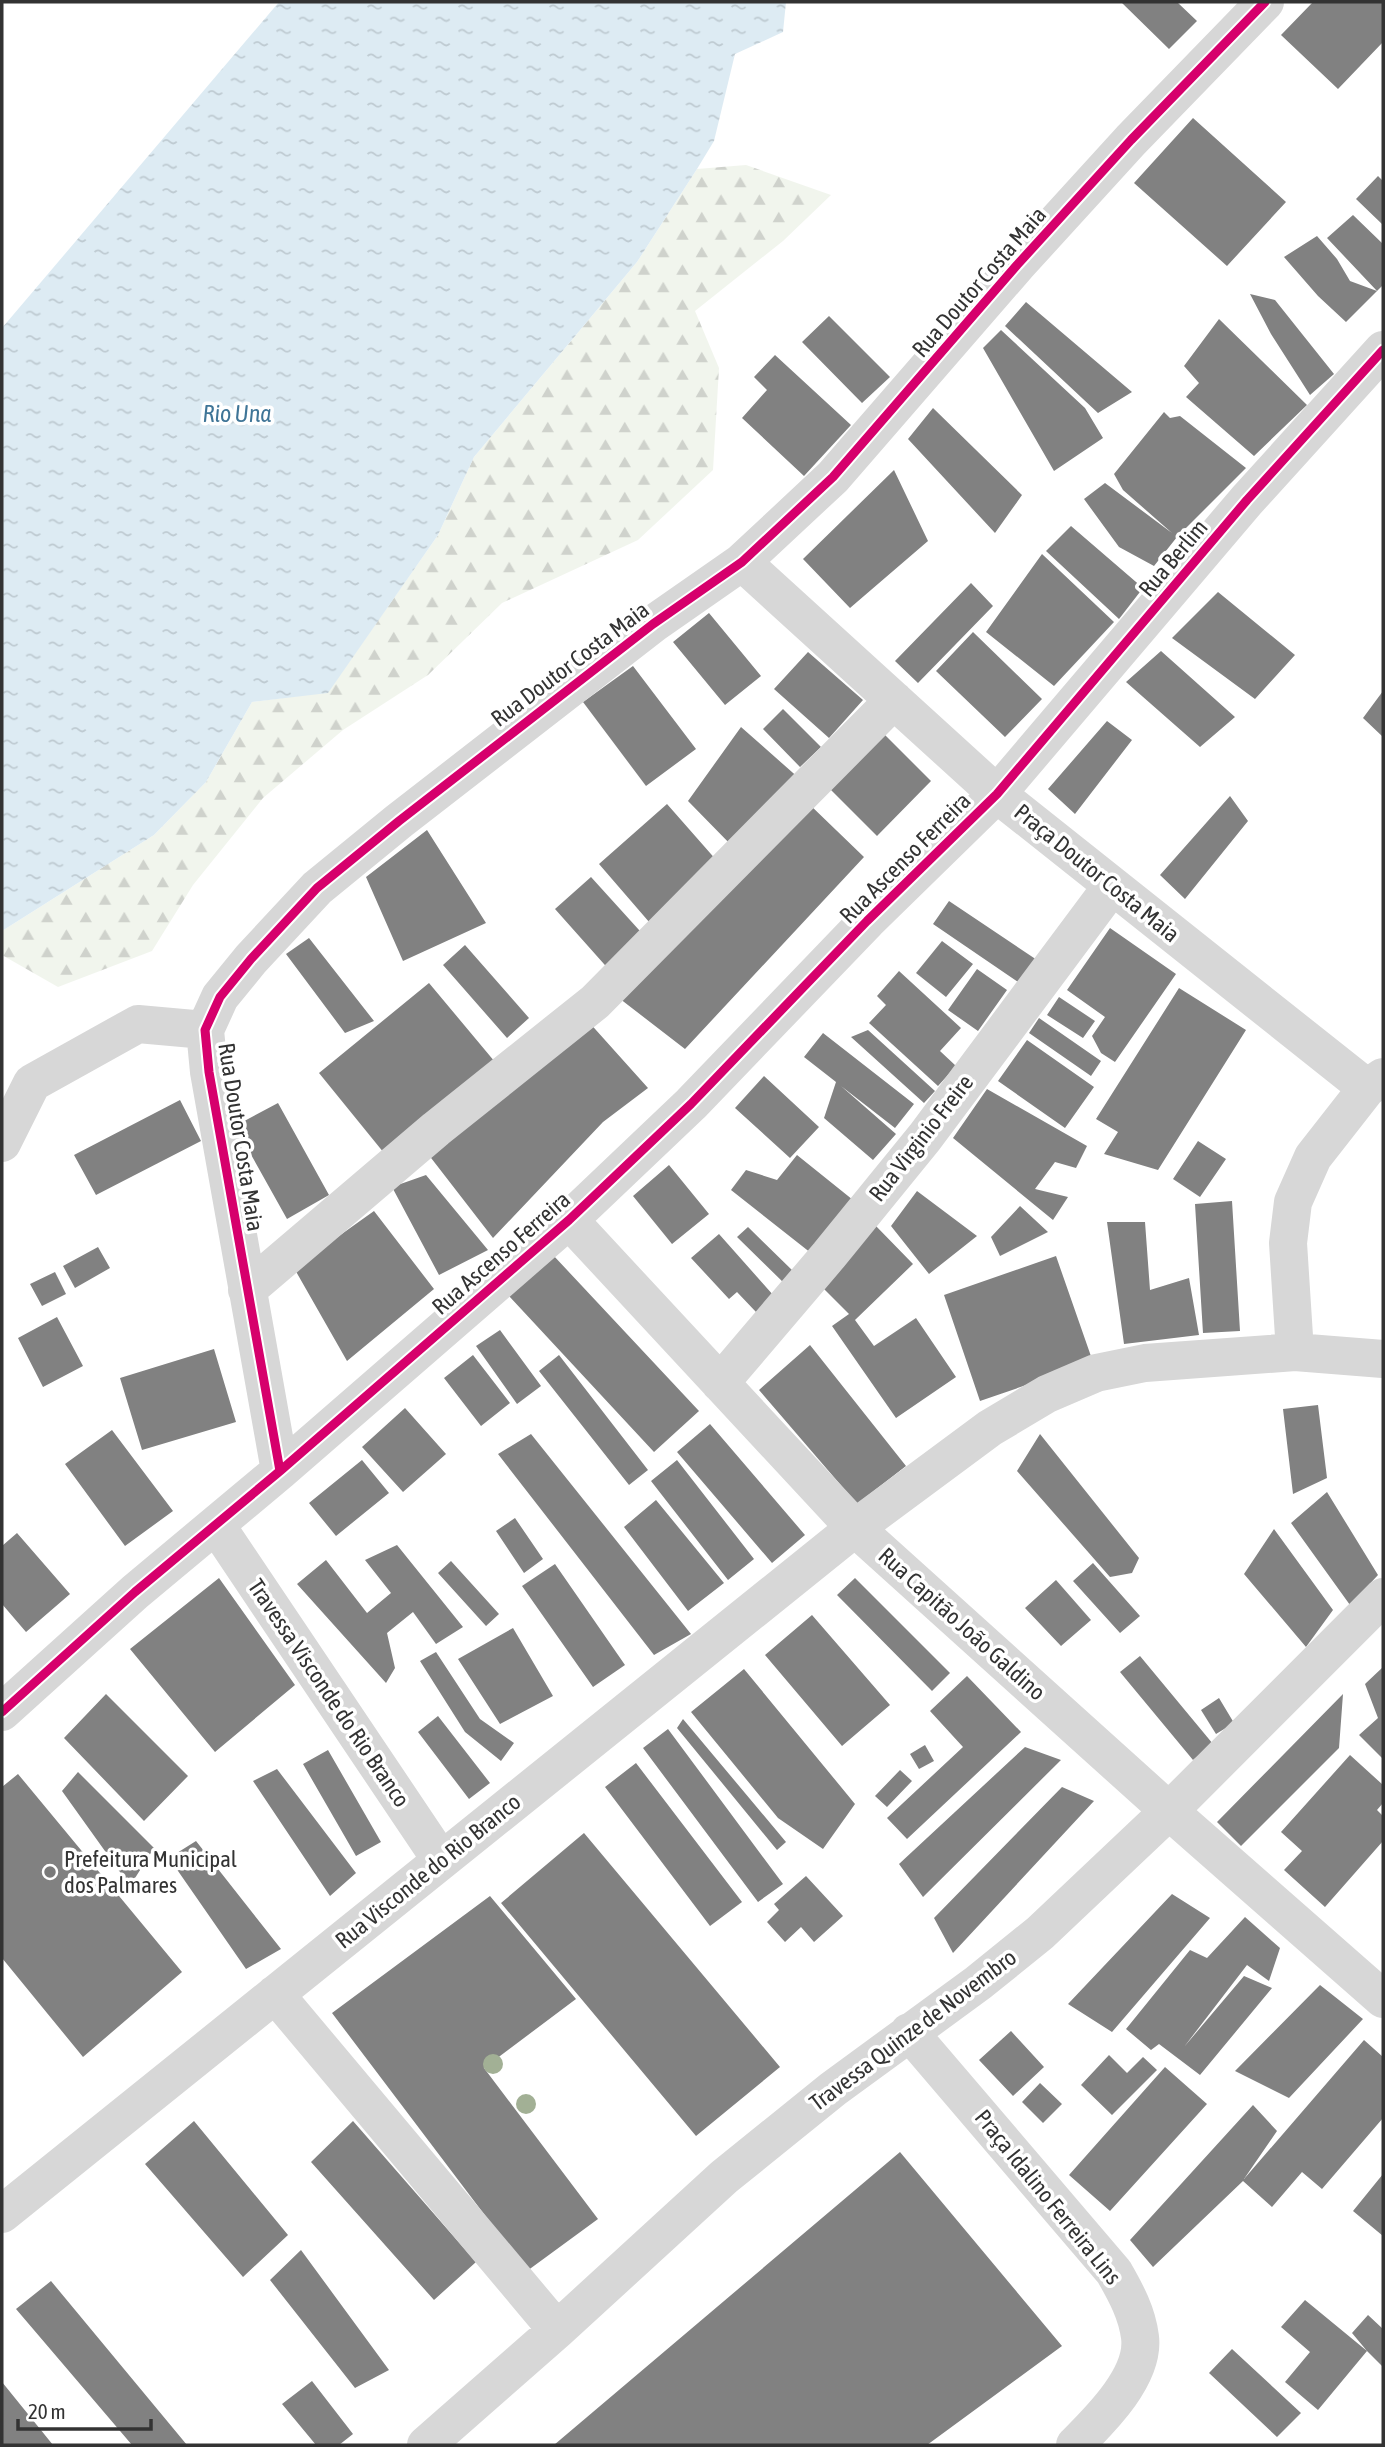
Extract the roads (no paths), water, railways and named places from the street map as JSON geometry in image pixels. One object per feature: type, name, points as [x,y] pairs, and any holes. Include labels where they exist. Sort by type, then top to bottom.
[{"type":"street","name":"Rua Doutor Costa Maia","points":[[280,1471],[217,1123],[205,1030],[220,997],[251,959],[317,888],[653,624],[742,562],[833,477],[1131,140],[1265,2]]},
{"type":"street","name":"Rua Berlim","points":[[997,794],[1247,500],[1383,350]]},
{"type":"street","name":"Praça Doutor Costa Maia","points":[[742,562],[997,794],[1112,886],[1375,1082]]},
{"type":"street","points":[[247,1290],[436,1129],[595,1002],[894,700]]},
{"type":"street","name":"Rua Ascenso Ferreira","points":[[2,1712],[135,1592],[280,1471],[569,1220],[691,1104],[867,920],[997,794]]},
{"type":"street","name":"Rua Virginio Freire","points":[[720,1383],[925,1137],[1112,886]]},
{"type":"street","points":[[2,1143],[32,1083],[138,1024],[205,1030]]},
{"type":"street","points":[[1295,1352],[1288,1243],[1293,1202],[1313,1157],[1375,1082]]},
{"type":"street","name":"Rua Capitão João Galdino","points":[[569,1220],[855,1528],[1169,1811],[1383,1999]]},
{"type":"street","name":"Rua Visconde do Rio Branco","points":[[2,2214],[855,1528],[990,1428],[1047,1394],[1096,1373],[1145,1363],[1295,1352],[1383,1359]]},
{"type":"street","name":"Travessa Visconde do Rio Branco","points":[[216,1525],[441,1860]]},
{"type":"street","name":"Travessa Quinze de Novembro","points":[[426,2445],[724,2177],[833,2089],[978,1983],[1040,1933],[1169,1811],[1383,1597]]},
{"type":"street","points":[[275,1994],[557,2330]]},
{"type":"street","name":"Praça Idalino Ferreira Lins","points":[[909,2032],[1114,2272],[1133,2307],[1141,2340],[1134,2372],[1110,2410],[1075,2445]]},
{"type":"water","name":"Rio Una","points":[[279,2],[786,2],[783,32],[735,54],[714,141],[637,262],[474,457],[438,535],[328,693],[252,702],[206,782],[154,835],[2,931],[2,328]]},
{"type":"place","name":"Prefeitura Municipal dos Palmares","points":[[50,1872]]}]
